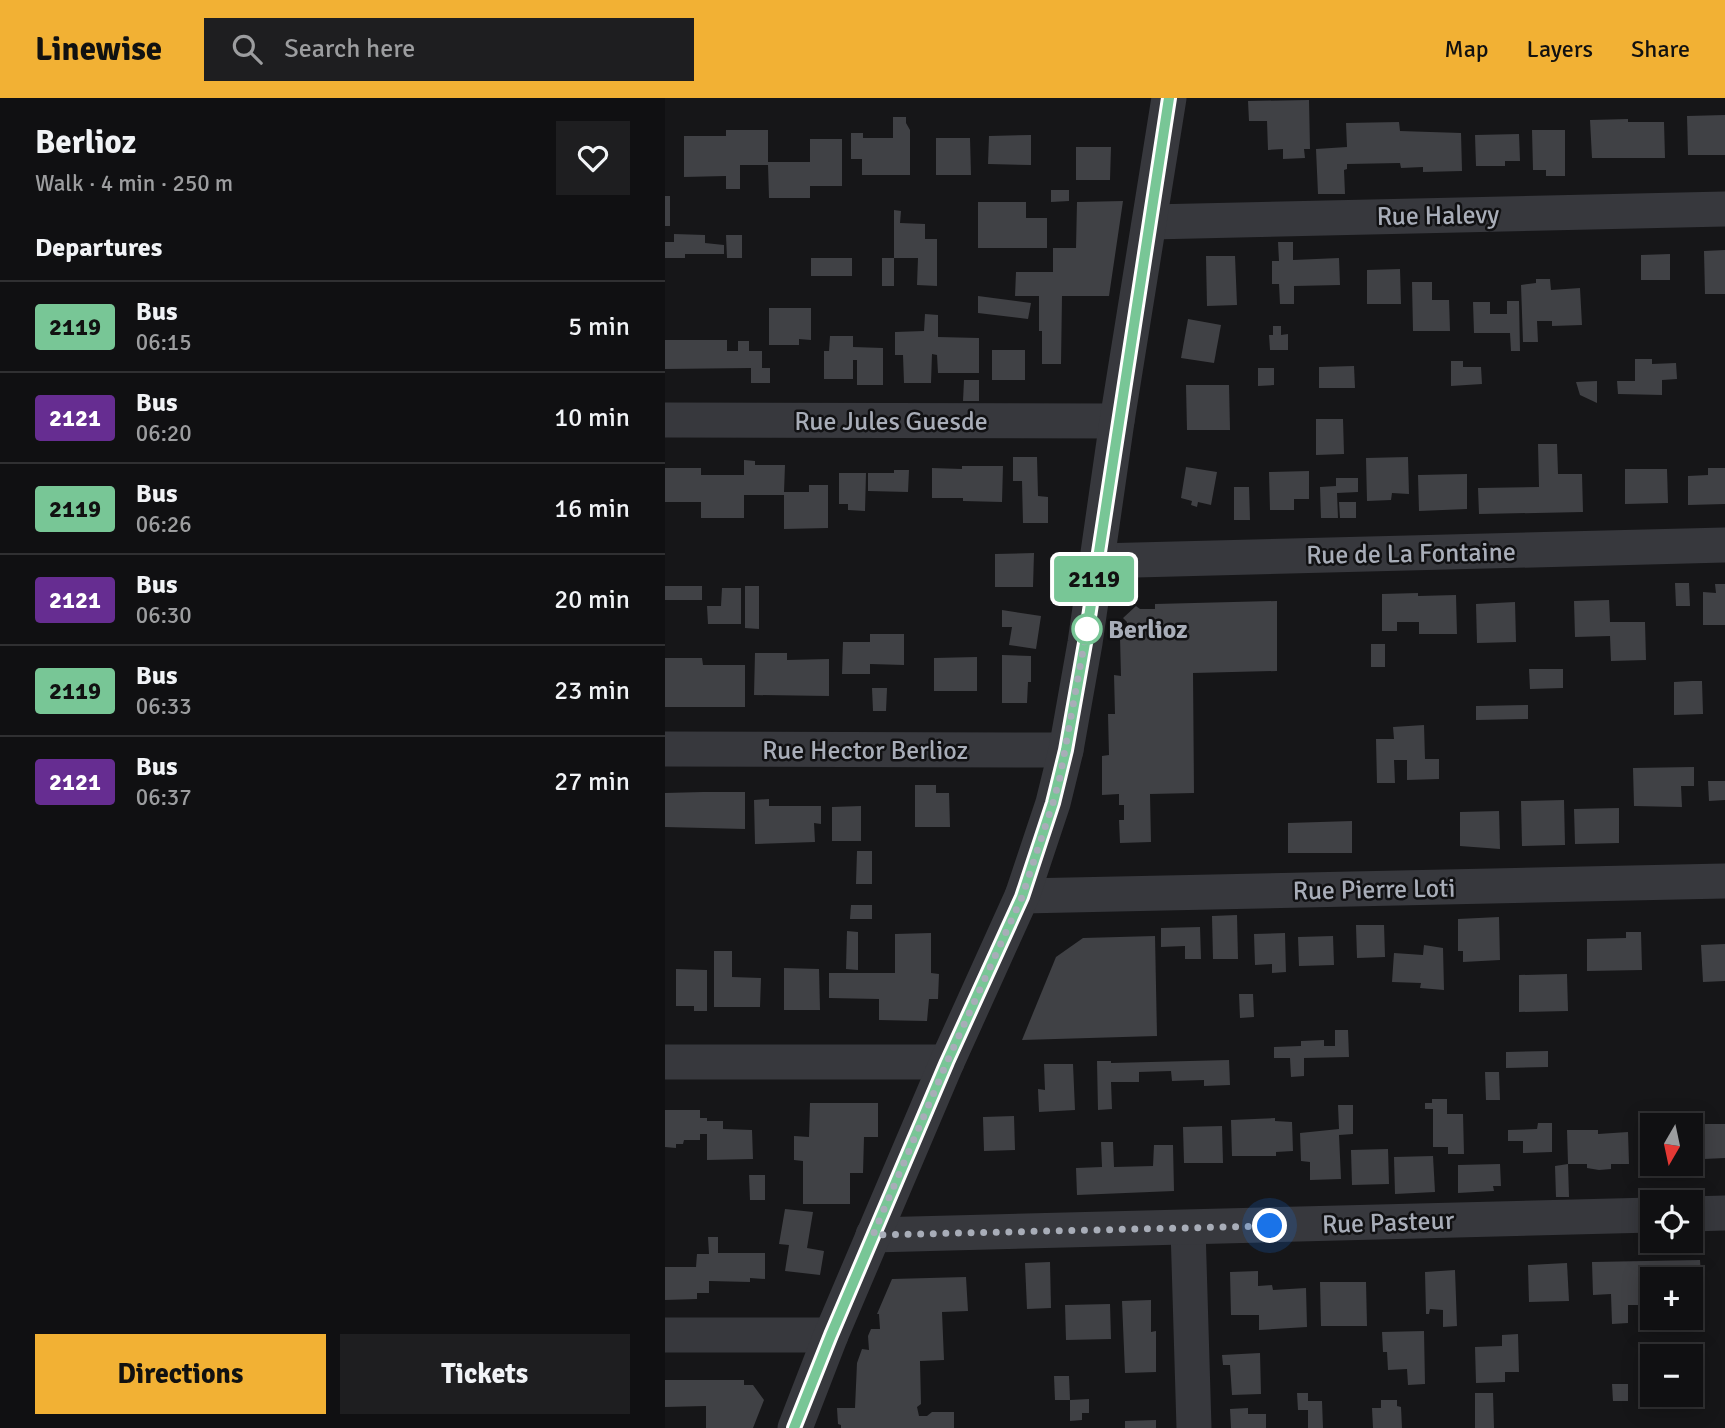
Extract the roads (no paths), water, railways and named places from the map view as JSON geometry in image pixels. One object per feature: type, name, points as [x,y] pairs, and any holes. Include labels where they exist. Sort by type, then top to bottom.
[{"type":"street","points":[[795,1428],[873,1235],[1022,897],[1053,803],[1066,750],[1169,98]]},
{"type":"street","name":"Rue Halevy","points":[[1151,222],[1725,209]]},
{"type":"street","name":"Rue Jules Guesde","points":[[665,420],[1117,421]]},
{"type":"street","name":"Rue de La Fontaine","points":[[1097,561],[1725,545]]},
{"type":"street","name":"Rue Hector Berlioz","points":[[665,749],[1066,750]]},
{"type":"street","name":"Rue Pierre Loti","points":[[1022,897],[1725,881]]},
{"type":"street","points":[[665,1062],[947,1062]]},
{"type":"street","points":[[1703,1214],[1725,1213]]},
{"type":"street","name":"Rue Pasteur","points":[[873,1235],[1640,1215]]},
{"type":"street","points":[[1188,1228],[1193,1428]]},
{"type":"street","points":[[665,1335],[831,1335]]},
{"type":"place","name":"Berlioz","points":[[1087,629]]}]
